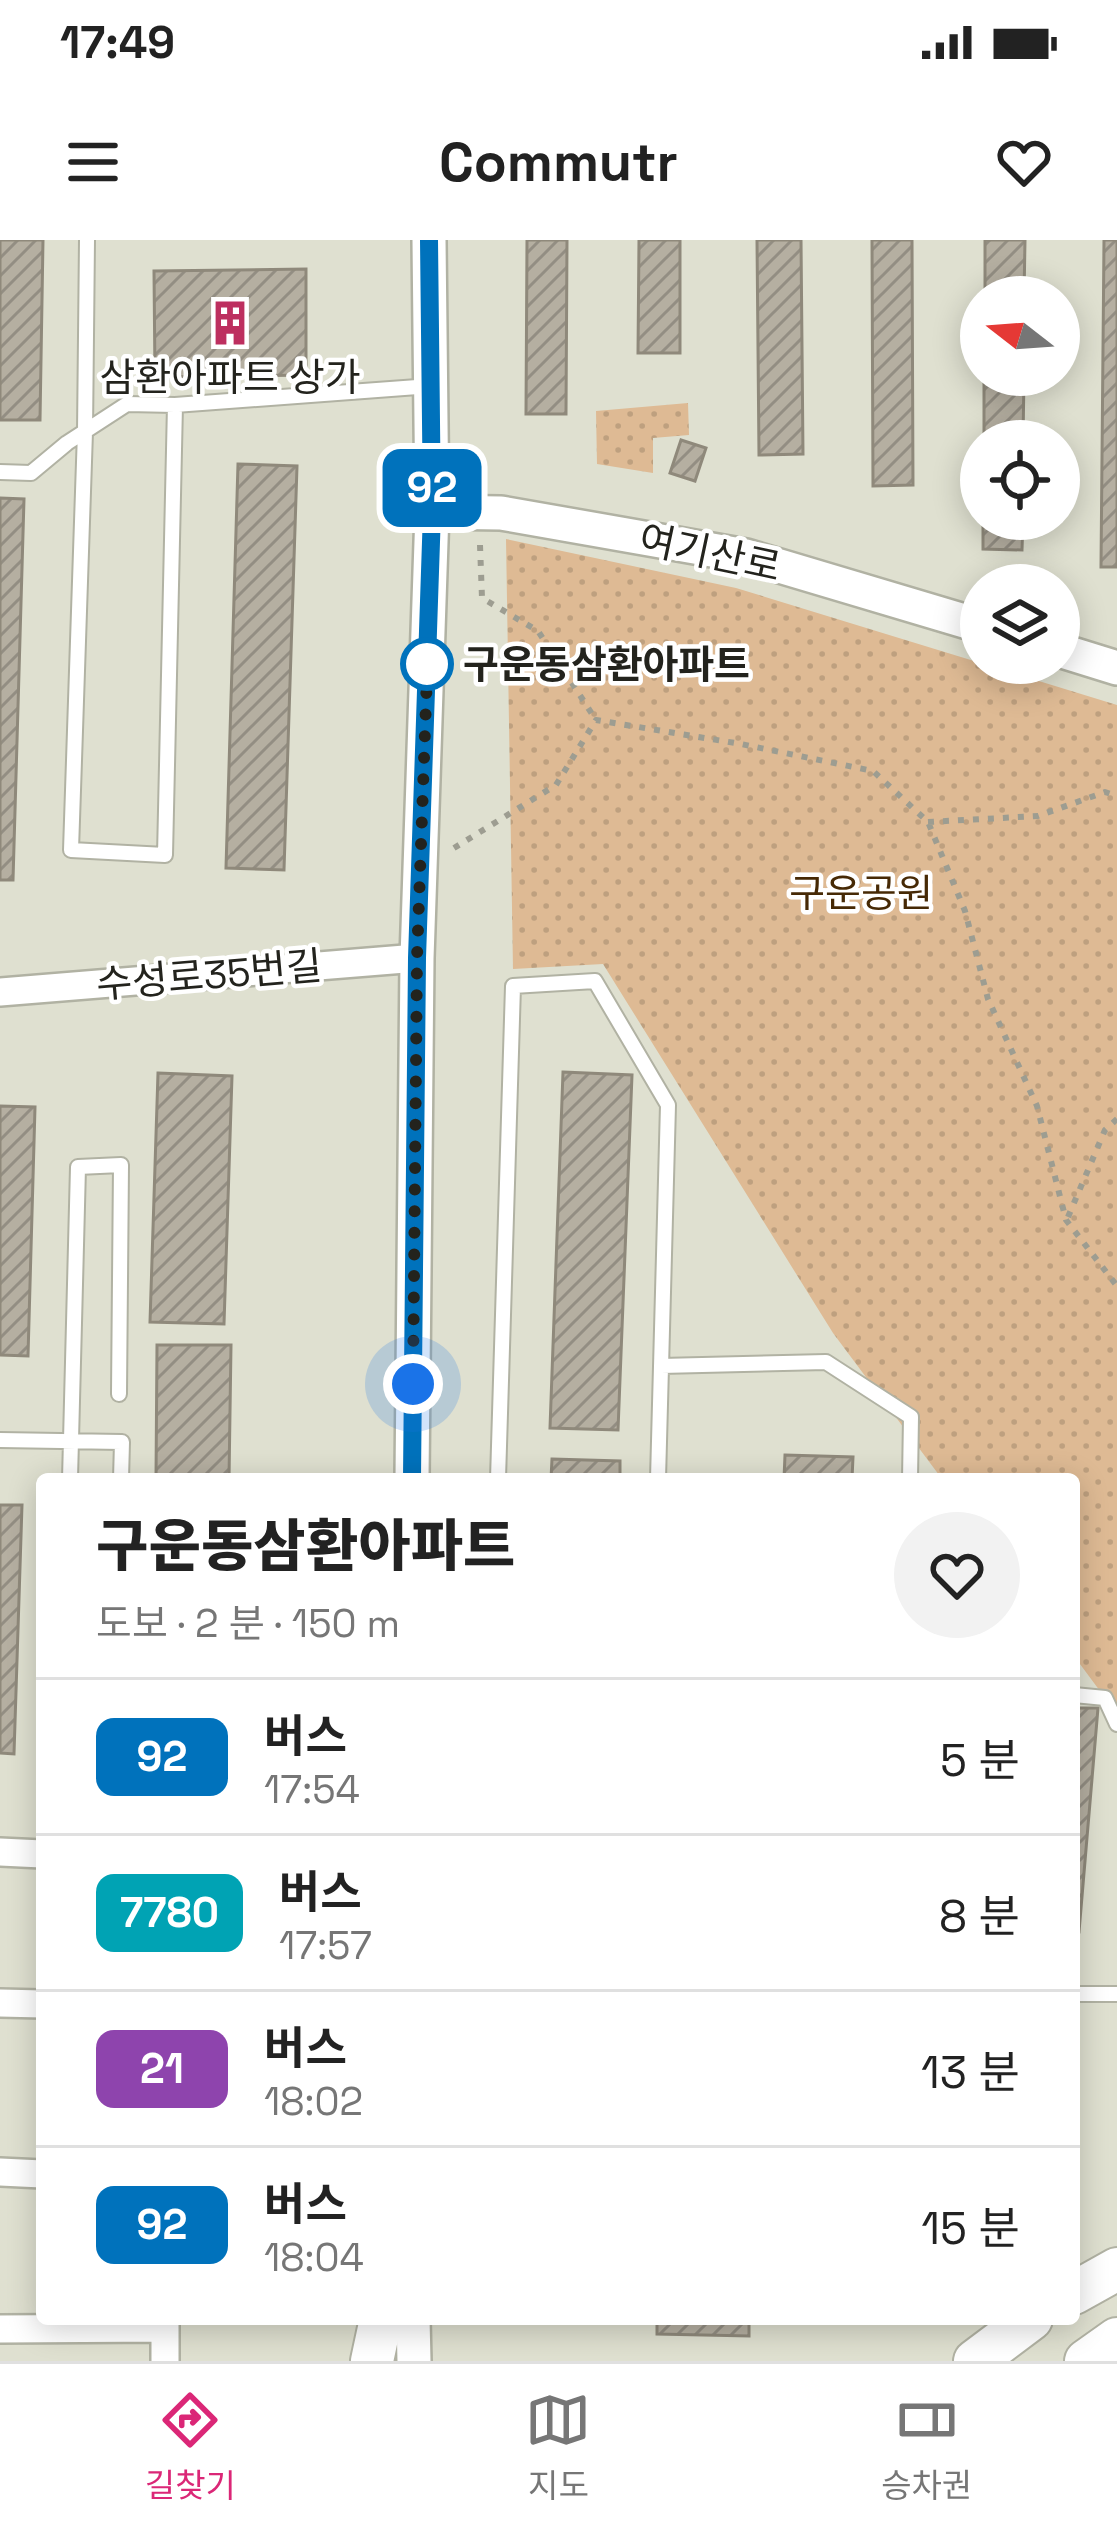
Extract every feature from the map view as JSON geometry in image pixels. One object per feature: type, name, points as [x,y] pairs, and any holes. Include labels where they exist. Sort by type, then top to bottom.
[{"type":"main road","points":[[1080,2290],[1117,2269]]},
{"type":"main road","points":[[372,2361],[380,2325]]},
{"type":"main road","points":[[975,2361],[1023,2325]]},
{"type":"main road","points":[[1086,2361],[1117,2338]]},
{"type":"street","points":[[412,1473],[417,958],[432,512],[429,240]]},
{"type":"street","name":"여기산로","points":[[432,512],[501,513],[746,556],[960,620]]},
{"type":"street","points":[[1080,657],[1117,668]]},
{"type":"street","name":"수성로35번길","points":[[0,992],[417,958]]},
{"type":"street","points":[[0,1852],[36,1854]]},
{"type":"street","points":[[0,2003],[36,2004]]},
{"type":"street","points":[[0,2172],[36,2174]]},
{"type":"street","points":[[0,2329],[132,2325]]},
{"type":"street","points":[[165,2325],[165,2361]]},
{"type":"street","points":[[413,2325],[414,2361]]},
{"type":"lane","points":[[87,240],[71,850],[165,854],[175,405]]},
{"type":"lane","points":[[0,472],[31,472],[127,404],[175,405],[431,386]]},
{"type":"lane","points":[[498,1473],[512,986],[595,981],[668,1105],[658,1473]]},
{"type":"lane","points":[[70,1473],[78,1167],[121,1165],[119,1394]]},
{"type":"lane","points":[[661,1366],[826,1362],[911,1417],[910,1473]]},
{"type":"lane","points":[[0,1440],[122,1442],[121,1473]]},
{"type":"lane","points":[[1080,1695],[1105,1697],[1117,1724]]},
{"type":"lane","points":[[1080,1994],[1117,1994]]},
{"type":"path","points":[[478,513],[482,598],[538,632],[596,720],[873,771],[928,822],[965,911],[988,999],[1036,1106],[1066,1220],[1117,1286]]},
{"type":"path","points":[[420,869],[556,784],[596,720]]},
{"type":"path","points":[[928,822],[1038,816],[1105,792],[1117,796]]},
{"type":"path","points":[[1066,1220],[1106,1130],[1117,1118]]},
{"type":"green space","points":[[688,403],[689,435],[653,438],[653,473],[597,464],[596,411]]},
{"type":"green space","name":"구운공원","points":[[506,539],[736,588],[960,657],[960,684],[1049,684],[1117,705],[1117,1714],[1080,1664],[1080,1473],[938,1473],[833,1333],[603,964],[513,969]]},
{"type":"building","points":[[0,240],[43,240],[40,420],[0,420]]},
{"type":"building","points":[[527,240],[567,240],[566,414],[526,414]]},
{"type":"building","points":[[639,240],[680,240],[680,353],[638,353]]},
{"type":"building","points":[[757,240],[801,240],[803,454],[759,455]]},
{"type":"building","points":[[872,240],[912,240],[913,485],[873,486]]},
{"type":"building","points":[[985,240],[1025,240],[1024,276],[985,276]]},
{"type":"building","points":[[1104,240],[1117,240],[1117,567],[1101,567]]},
{"type":"building","name":"삼환아파트 상가","points":[[306,269],[306,375],[155,377],[154,271]]},
{"type":"building","points":[[984,396],[1024,396],[1023,420],[984,420]]},
{"type":"building","points":[[681,440],[706,448],[695,481],[670,473]]},
{"type":"building","points":[[238,464],[297,466],[284,870],[226,868]]},
{"type":"building","points":[[0,498],[24,499],[13,880],[0,880]]},
{"type":"building","points":[[983,540],[1022,540],[1022,550],[983,549]]},
{"type":"building","points":[[563,1072],[632,1075],[618,1430],[550,1428]]},
{"type":"building","points":[[158,1073],[232,1076],[224,1324],[150,1322]]},
{"type":"building","points":[[0,1106],[35,1107],[28,1356],[0,1355]]},
{"type":"building","points":[[157,1345],[231,1345],[229,1473],[156,1473]]},
{"type":"building","points":[[785,1455],[853,1457],[852,1473],[784,1473]]},
{"type":"building","points":[[552,1459],[620,1461],[620,1473],[551,1473]]},
{"type":"building","points":[[0,1505],[22,1505],[14,1754],[0,1753]]},
{"type":"building","points":[[1080,1708],[1098,1708],[1080,1920]]},
{"type":"building","points":[[657,2325],[749,2325],[749,2336],[657,2334]]},
{"type":"bus line","name":"92","points":[[412,1473],[417,958],[432,512],[429,240]]},
{"type":"place","name":"삼환아파트 상가","points":[[230,323]]},
{"type":"place","name":"구운동삼환아파트","points":[[427,664]]},
{"type":"route","points":[[413,1384],[417,958],[428,646],[427,664]]}]
